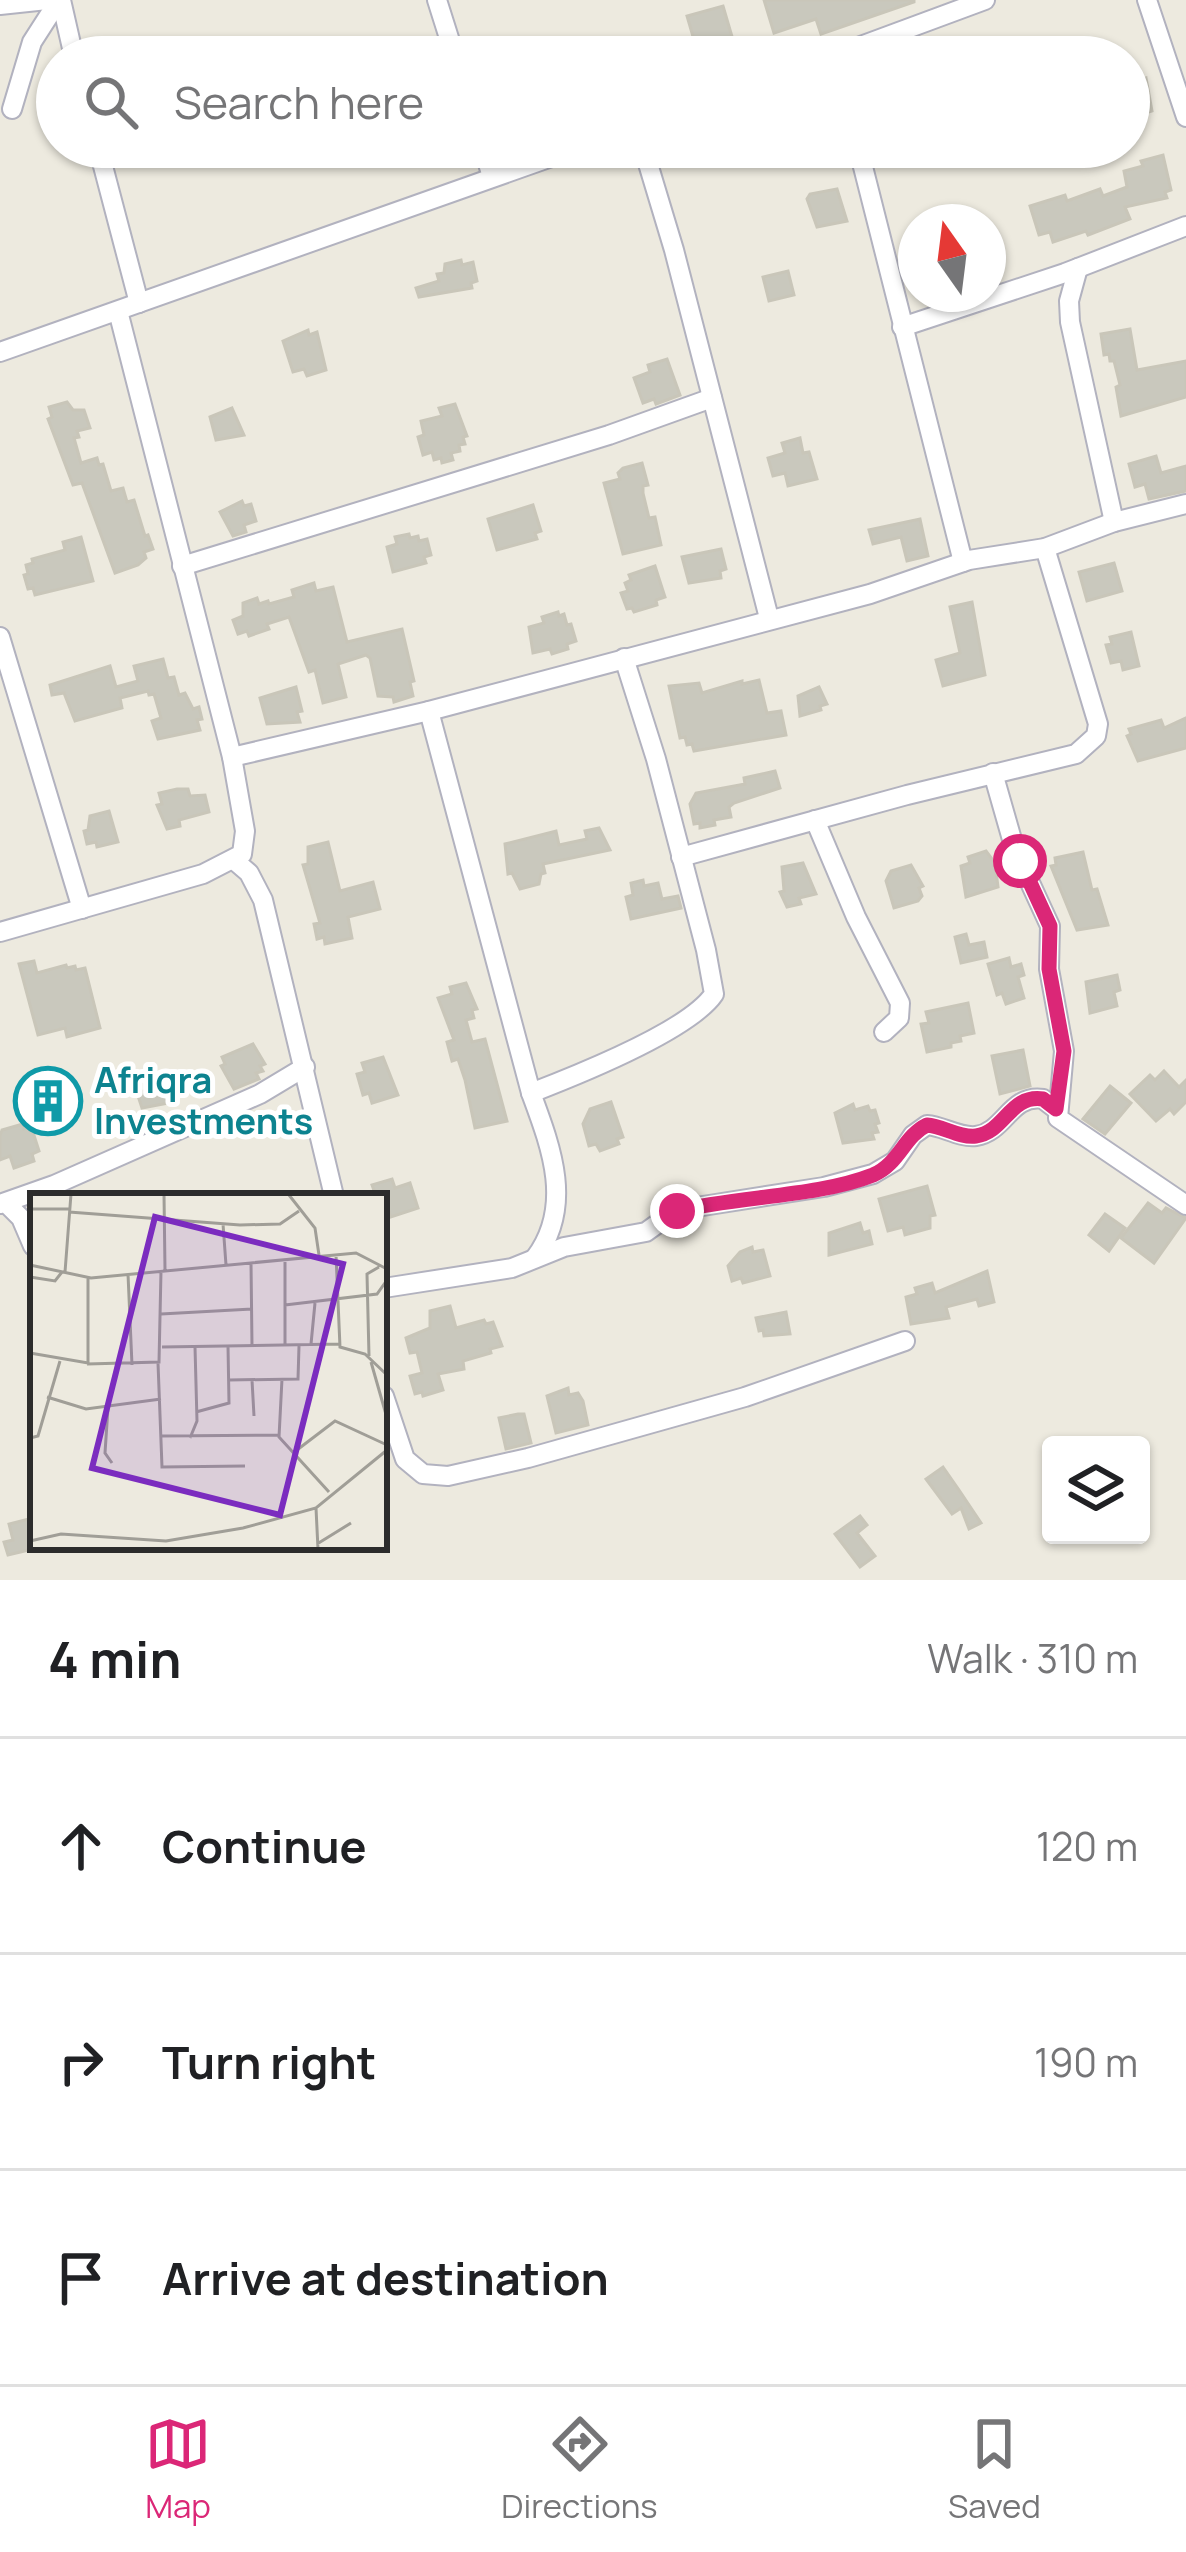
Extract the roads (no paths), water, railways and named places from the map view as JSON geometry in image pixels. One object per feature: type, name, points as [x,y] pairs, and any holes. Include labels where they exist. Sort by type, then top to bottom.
[{"type":"street","points":[[0,5],[47,0]]},
{"type":"street","points":[[60,0],[69,36]]},
{"type":"street","points":[[12,110],[32,42],[60,0]]},
{"type":"street","points":[[436,0],[448,36]]},
{"type":"street","points":[[888,36],[985,0]]},
{"type":"street","points":[[1147,0],[1186,117]]},
{"type":"street","points":[[104,168],[139,303]]},
{"type":"street","points":[[489,168],[492,177]]},
{"type":"street","points":[[0,352],[518,168]]},
{"type":"street","points":[[649,168],[769,618]]},
{"type":"street","points":[[863,168],[963,562]]},
{"type":"street","points":[[902,327],[1186,226]]},
{"type":"street","points":[[1078,268],[1069,301],[1070,322],[1114,522]]},
{"type":"street","points":[[0,932],[165,887],[235,861],[242,854],[244,831],[232,757],[118,311]]},
{"type":"street","points":[[182,566],[609,435],[712,398]]},
{"type":"street","points":[[232,757],[429,711],[870,593],[963,562],[1046,548],[1114,522],[1186,504]]},
{"type":"street","points":[[681,857],[1076,754],[1096,736],[1098,724],[1046,548]]},
{"type":"street","points":[[0,638],[82,909]]},
{"type":"street","points":[[531,1094],[673,1026],[713,994],[681,857],[625,658]]},
{"type":"street","points":[[429,711],[531,1094],[552,1147],[556,1170],[551,1229],[535,1258]]},
{"type":"street","points":[[993,773],[1015,850],[1050,926],[1049,969],[1064,1051],[1056,1109]]},
{"type":"street","points":[[815,820],[856,917],[900,1003],[899,1018],[884,1031]]},
{"type":"street","points":[[235,861],[249,873],[263,900],[333,1193]]},
{"type":"street","points":[[30,1239],[21,1218],[3,1203],[260,1094],[305,1066]]},
{"type":"street","points":[[387,1288],[512,1268],[565,1247],[642,1234],[671,1214],[690,1208],[841,1184],[895,1161],[913,1135],[927,1125],[972,1136],[992,1129],[1027,1099],[1043,1099],[1056,1109],[1064,1125],[1178,1199],[1186,1176]]},
{"type":"street","points":[[387,1405],[405,1459],[423,1474],[448,1476],[766,1390],[905,1340]]},
{"type":"place","name":"Afriqra Investments","points":[[48,1101]]}]
